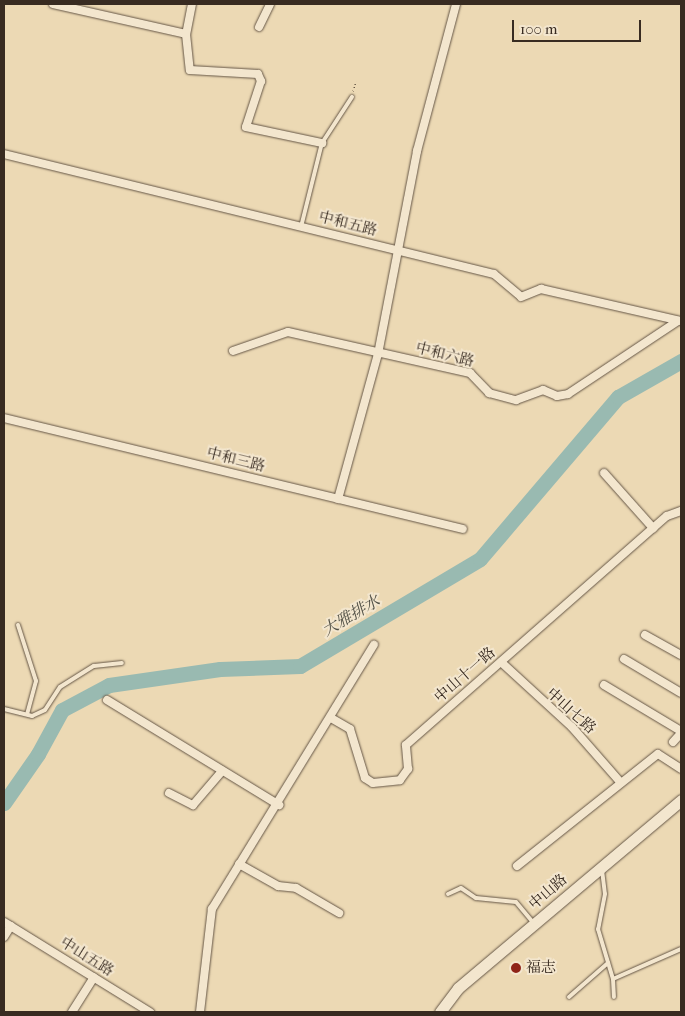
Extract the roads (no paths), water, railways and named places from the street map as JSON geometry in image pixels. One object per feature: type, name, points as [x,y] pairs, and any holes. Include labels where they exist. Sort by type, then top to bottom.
[{"type":"main road","name":"中山路","points":[[440,1012],[458,988],[681,800]]},
{"type":"street","points":[[53,4],[186,34]]},
{"type":"street","points":[[192,4],[186,34],[190,70],[258,74],[261,81],[246,127],[322,143]]},
{"type":"street","points":[[259,27],[270,4]]},
{"type":"street","points":[[338,499],[378,354],[397,251],[456,4]]},
{"type":"street","name":"中和五路","points":[[4,154],[494,274],[521,297],[541,289],[680,321]]},
{"type":"street","name":"中和六路","points":[[233,351],[288,332],[378,354],[470,373],[489,393],[516,400],[543,390],[557,396],[568,394],[680,321]]},
{"type":"street","name":"中和三路","points":[[4,418],[463,529]]},
{"type":"street","points":[[604,473],[653,528]]},
{"type":"street","name":"中山十一路","points":[[331,718],[350,728],[365,778],[373,783],[400,780],[408,769],[406,745],[653,528],[674,511],[681,511]]},
{"type":"street","points":[[645,634],[681,656]]},
{"type":"street","points":[[200,1012],[212,909],[279,805],[374,645]]},
{"type":"street","points":[[624,659],[681,694]]},
{"type":"street","name":"中山七路","points":[[501,662],[572,727],[621,783]]},
{"type":"street","points":[[604,685],[681,732],[673,742]]},
{"type":"street","points":[[107,700],[279,805]]},
{"type":"street","points":[[517,866],[658,754],[681,769]]},
{"type":"street","points":[[169,793],[193,805],[222,771]]},
{"type":"street","points":[[240,864],[278,886],[296,888],[339,914]]},
{"type":"street","name":"中山五路","points":[[4,937],[7,924],[150,1012]]},
{"type":"street","points":[[72,1012],[94,978]]},
{"type":"lane","points":[[301,227],[322,143],[352,97]]},
{"type":"lane","points":[[18,625],[36,681],[27,714]]},
{"type":"lane","points":[[4,709],[27,714],[45,710],[60,686],[94,666],[122,663]]},
{"type":"lane","points":[[601,866],[605,894],[598,929],[613,979],[614,997]]},
{"type":"lane","points":[[448,894],[461,888],[476,898],[516,902],[534,924]]},
{"type":"lane","points":[[613,979],[681,949]]},
{"type":"lane","points":[[569,997],[608,963]]},
{"type":"waterway","name":"大雅排水","points":[[4,803],[38,754],[62,710],[109,685],[220,669],[300,666],[480,559],[618,397],[681,361]]},
{"type":"place","name":"福志","points":[[516,968]]}]
